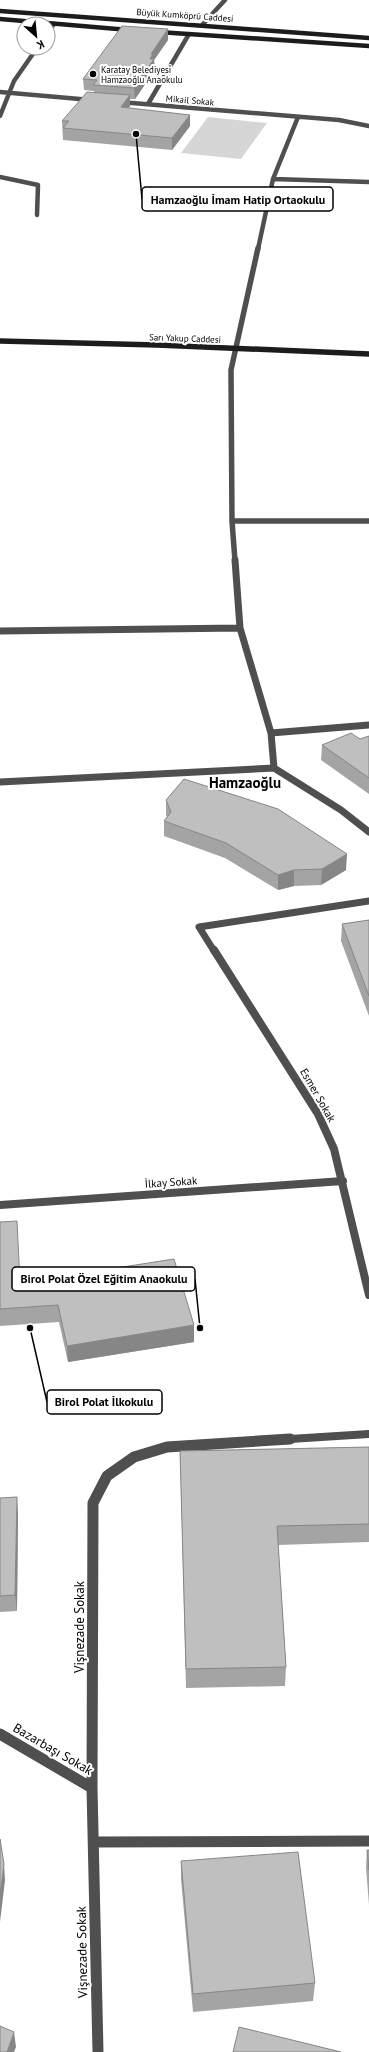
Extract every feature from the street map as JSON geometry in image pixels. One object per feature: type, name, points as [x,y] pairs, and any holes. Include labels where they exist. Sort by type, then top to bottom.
[{"type":"street","points":[[203,24],[225,0]]},
{"type":"street","name":"Büyük Kumköprü Caddesi","points":[[0,11],[203,24],[369,38]]},
{"type":"street","name":"Büyük Kumköprü Caddesi","points":[[0,20],[16,21]]},
{"type":"street","name":"Büyük Kumköprü Caddesi","points":[[56,24],[133,30]]},
{"type":"street","name":"Büyük Kumköprü Caddesi","points":[[149,31],[369,46]]},
{"type":"street","points":[[148,104],[189,34]]},
{"type":"street","points":[[0,116],[14,81],[31,56]]},
{"type":"street","points":[[0,92],[94,100]]},
{"type":"street","name":"Mikail Sokak","points":[[117,102],[339,120],[369,126]]},
{"type":"street","points":[[274,768],[271,733],[240,628],[232,521],[231,370],[273,179],[298,117]]},
{"type":"street","points":[[0,178],[38,185],[37,215]]},
{"type":"street","points":[[273,179],[369,182]]},
{"type":"street","name":"Sarı Yakup Caddesi","points":[[0,341],[236,348],[369,354]]},
{"type":"street","points":[[232,521],[369,520]]},
{"type":"street","points":[[0,631],[240,628]]},
{"type":"street","points":[[271,733],[369,725]]},
{"type":"street","points":[[0,782],[274,768],[341,810],[369,832]]},
{"type":"street","name":"Esmer Sokak","points":[[369,900],[200,927],[318,1114],[334,1149],[343,1181],[369,1295]]},
{"type":"street","name":"İlkay Sokak","points":[[0,1205],[343,1181]]},
{"type":"street","name":"Vişnezade Sokak","points":[[98,2052],[92,1788],[93,1503],[108,1476],[134,1457],[167,1447],[369,1434]]},
{"type":"street","name":"Bazarbaşı Sokak","points":[[0,1734],[92,1788]]},
{"type":"street","points":[[94,1842],[369,1841]]},
{"type":"shaded area","points":[[208,117],[267,123],[241,159],[181,153]]},
{"type":"building","points":[[122,26],[168,29],[151,54],[153,54],[150,59],[154,59],[134,88],[93,85],[97,80],[83,79]]},
{"type":"building","points":[[87,92],[130,95],[121,107],[190,115],[172,138],[63,128],[69,121],[62,121]]},
{"type":"building","points":[[351,733],[360,739],[369,736],[369,778],[322,745]]},
{"type":"building","points":[[184,779],[278,809],[347,854],[322,869],[294,870],[278,875],[226,843],[164,821],[171,812],[166,800]]},
{"type":"building","points":[[369,920],[369,996],[342,924]]},
{"type":"building","points":[[17,1221],[20,1283],[174,1259],[194,1325],[67,1346],[58,1305],[0,1309],[0,1222]]},
{"type":"building","points":[[369,1447],[369,1524],[277,1526],[286,1667],[186,1669],[180,1451]]},
{"type":"building","points":[[17,1497],[15,1595],[0,1596],[0,1498]]},
{"type":"building","points":[[0,1839],[4,1864],[0,1895]]},
{"type":"building","points":[[367,1850],[369,1850],[369,1870]]},
{"type":"building","points":[[298,1852],[315,1983],[193,1994],[181,1861]]},
{"type":"building","points":[[0,2026],[14,2032],[7,2052],[0,2052]]},
{"type":"building","points":[[239,2027],[341,2052],[233,2052]]},
{"type":"place","name":"Karatay Belediyesi Hamzaoğlu Anaokulu","points":[[93,74]]},
{"type":"place","name":"Hamzaoğlu İmam Hatip Ortaokulu","points":[[136,134]]},
{"type":"place","name":"Birol Polat İlkokulu","points":[[30,1328]]},
{"type":"place","name":"Birol Polat Özel Eğitim Anaokulu","points":[[200,1328]]},
{"type":"district","name":"Hamzaoğlu","points":[[245,782]]}]
